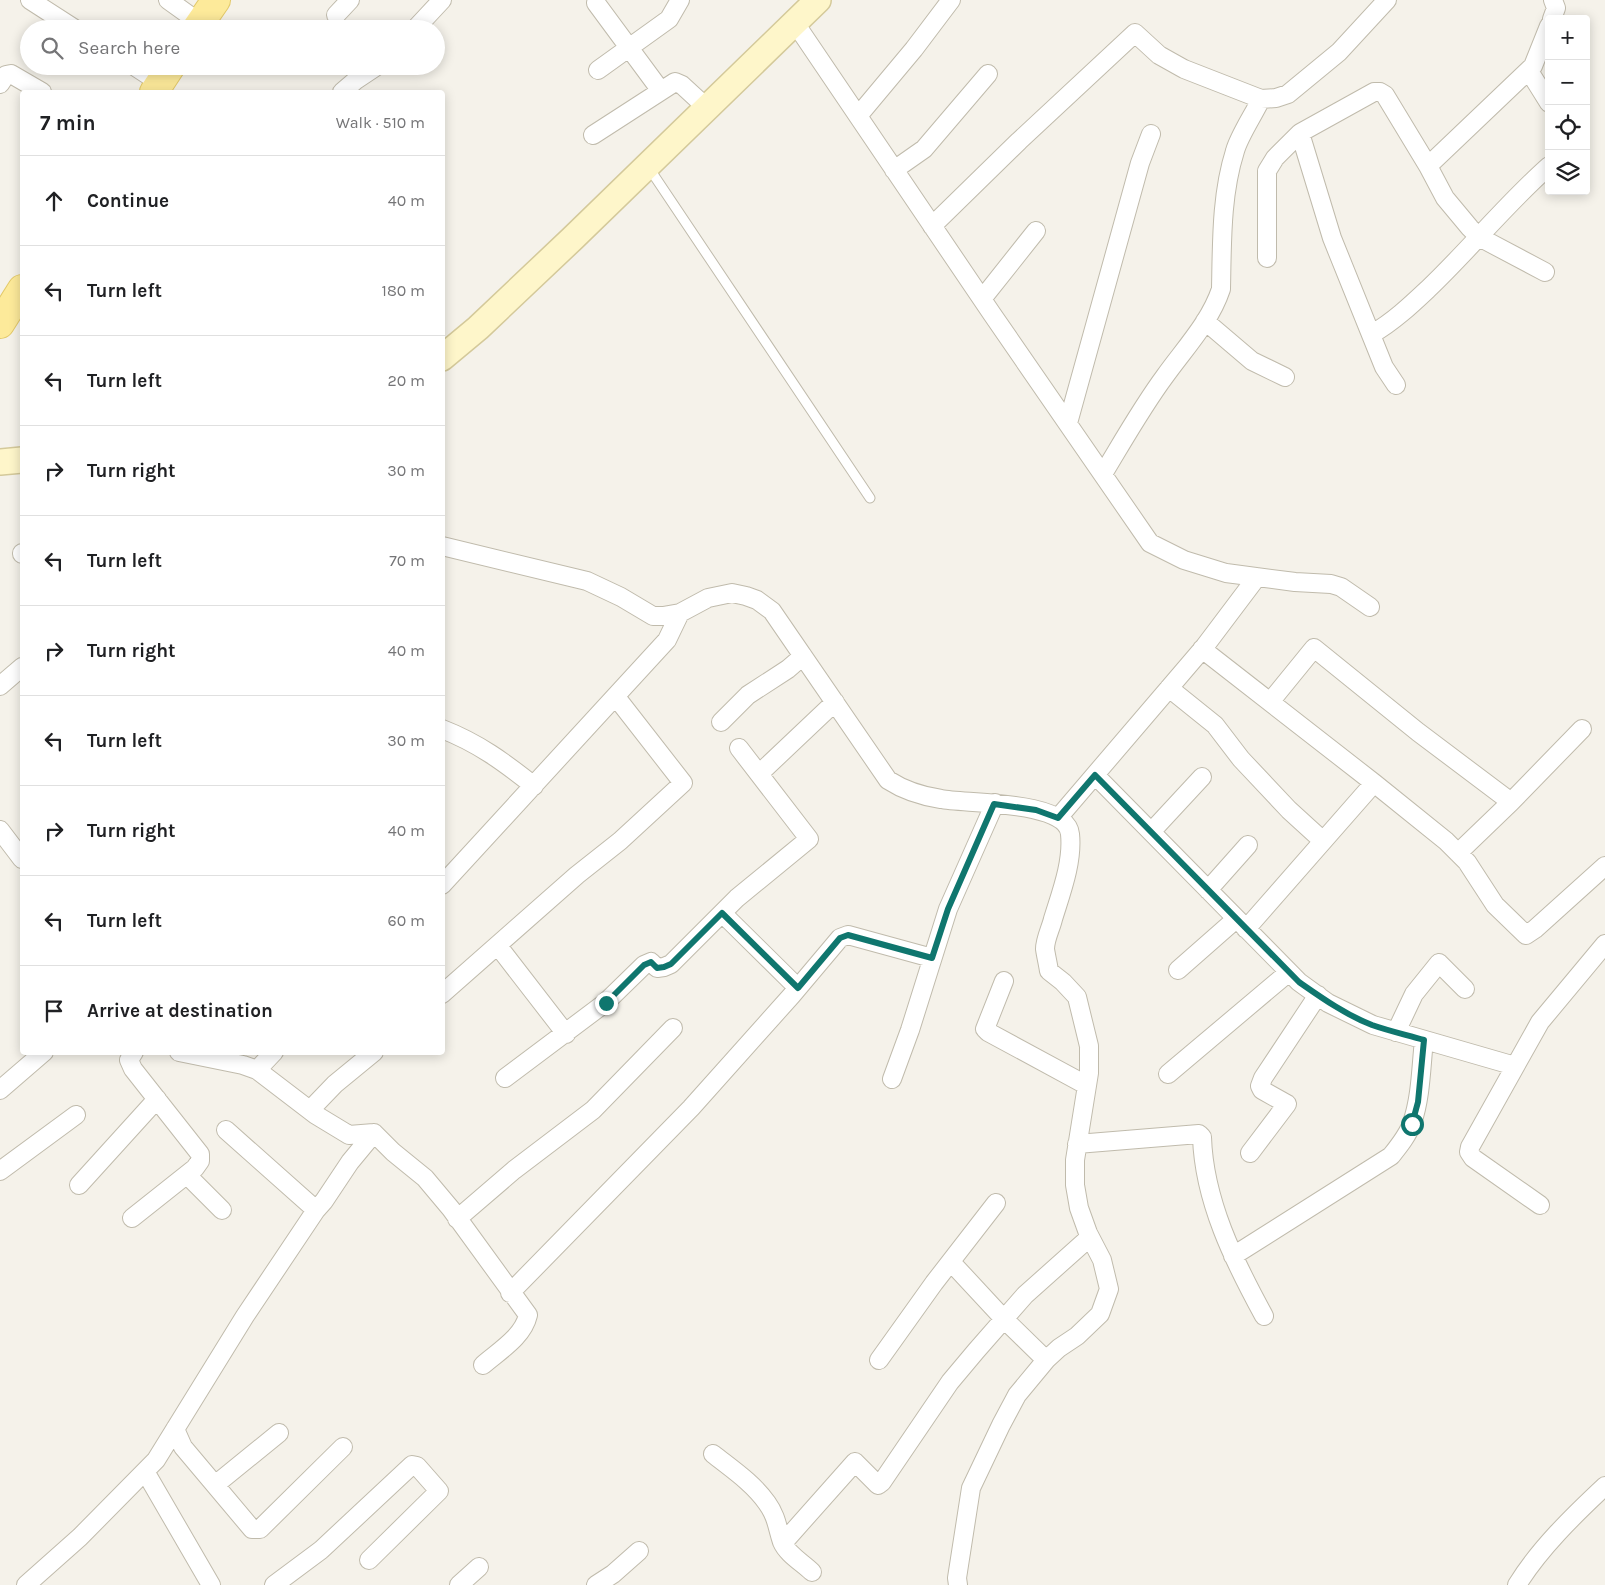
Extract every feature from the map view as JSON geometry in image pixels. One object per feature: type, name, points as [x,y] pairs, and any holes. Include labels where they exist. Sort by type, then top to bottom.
[{"type":"main road","points":[[202,20],[216,0]]},
{"type":"main road","points":[[445,355],[485,322],[818,0]]},
{"type":"main road","points":[[0,324],[20,292]]},
{"type":"main road","points":[[0,462],[20,460]]},
{"type":"street","points":[[30,0],[61,20]]},
{"type":"street","points":[[168,0],[191,20]]},
{"type":"street","points":[[336,15],[350,0]]},
{"type":"street","points":[[423,20],[442,0]]},
{"type":"street","points":[[598,70],[670,19],[680,0]]},
{"type":"street","points":[[858,116],[914,49],[950,0]]},
{"type":"street","points":[[932,226],[1019,141],[1135,33],[1159,55],[1184,69],[1261,99],[1276,98],[1288,94],[1339,52],[1386,0]]},
{"type":"street","points":[[1553,0],[1556,8],[1553,15]]},
{"type":"street","points":[[596,3],[661,91]]},
{"type":"street","points":[[794,23],[1150,543],[1184,560],[1226,573],[1295,582],[1331,584],[1341,587],[1370,607]]},
{"type":"street","points":[[1428,166],[1529,71],[1533,66],[1545,36]]},
{"type":"street","points":[[1529,71],[1545,97]]},
{"type":"street","points":[[0,84],[6,75],[11,74],[39,90]]},
{"type":"street","points":[[894,170],[924,149],[988,74]]},
{"type":"street","points":[[344,90],[364,75]]},
{"type":"street","points":[[593,135],[675,82],[682,85],[707,108]]},
{"type":"street","points":[[1267,258],[1267,171],[1275,158],[1300,133],[1374,92],[1380,92],[1384,95],[1428,166],[1445,198],[1479,237],[1545,272]]},
{"type":"street","points":[[1103,474],[1159,384],[1205,321],[1217,301],[1221,289],[1223,211],[1233,156],[1261,99]]},
{"type":"street","points":[[1300,133],[1332,238],[1384,367],[1396,386]]},
{"type":"street","points":[[1068,423],[1140,163],[1151,134]]},
{"type":"street","points":[[1372,334],[1410,306],[1479,237],[1522,190],[1545,170]]},
{"type":"street","points":[[982,299],[1036,231]]},
{"type":"street","points":[[1205,321],[1252,361],[1285,377]]},
{"type":"street","points":[[445,547],[587,581],[621,597],[653,616],[680,613],[708,598],[732,593],[757,600],[772,611],[888,780],[902,789],[942,800],[994,804],[1036,810],[1058,818],[1064,822],[1070,831],[1067,872],[1045,947],[1049,971],[1077,997],[1089,1046],[1088,1073],[1077,1144],[1074,1184],[1079,1208],[1102,1260],[1109,1289],[1100,1314],[1077,1336],[1059,1348],[1046,1360],[1017,1395],[1000,1425],[971,1488],[957,1578],[958,1585]]},
{"type":"street","points":[[1058,818],[1202,649],[1257,577]]},
{"type":"street","points":[[445,878],[534,786],[667,640],[680,613]]},
{"type":"street","points":[[1270,702],[1314,648],[1418,732],[1510,802]]},
{"type":"street","points":[[1202,649],[1446,841],[1467,862],[1495,905],[1526,935],[1605,866]]},
{"type":"street","points":[[721,722],[748,694],[788,669],[803,656]]},
{"type":"street","points":[[0,686],[20,668]]},
{"type":"street","points":[[1169,688],[1215,725],[1241,760],[1289,810],[1323,841]]},
{"type":"street","points":[[445,991],[577,875],[620,841],[683,783],[616,697]]},
{"type":"street","points":[[760,774],[835,702]]},
{"type":"street","points":[[1458,853],[1582,729]]},
{"type":"street","points":[[445,730],[468,739],[501,759],[534,786]]},
{"type":"street","points":[[505,1078],[606,1003],[644,965],[651,962],[657,968],[671,964],[737,898],[809,839],[739,748]]},
{"type":"street","points":[[1095,775],[1299,982],[1352,1016],[1373,1025],[1515,1066]]},
{"type":"street","points":[[1151,832],[1202,777]]},
{"type":"street","points":[[1178,970],[1241,924],[1323,841],[1374,783]]},
{"type":"street","points":[[892,1079],[910,1030],[948,909],[994,804]]},
{"type":"street","points":[[0,830],[20,856]]},
{"type":"street","points":[[1208,890],[1248,845]]},
{"type":"street","points":[[722,913],[798,988]]},
{"type":"street","points":[[510,1293],[691,1108],[840,938],[848,935],[932,958]]},
{"type":"street","points":[[1540,1205],[1472,1158],[1469,1152],[1470,1147],[1540,1022],[1605,944]]},
{"type":"street","points":[[498,946],[566,1034]]},
{"type":"street","points":[[1396,1032],[1414,994],[1439,963],[1465,989]]},
{"type":"street","points":[[1168,1074],[1289,972]]},
{"type":"street","points":[[1004,982],[985,1029],[1086,1085]]},
{"type":"street","points":[[1250,1153],[1287,1104],[1262,1090],[1260,1086],[1263,1078],[1318,995]]},
{"type":"street","points":[[457,1219],[514,1170],[593,1110],[673,1028]]},
{"type":"street","points":[[1233,1256],[1391,1156],[1403,1141],[1412,1124],[1418,1102],[1424,1040]]},
{"type":"street","points":[[0,1090],[41,1055]]},
{"type":"street","points":[[127,1055],[133,1069],[200,1154],[200,1162],[132,1218]]},
{"type":"street","points":[[194,1055],[243,1065],[257,1070],[310,1110],[349,1135],[374,1133]]},
{"type":"street","points":[[257,1070],[271,1055]]},
{"type":"street","points":[[310,1110],[335,1084],[370,1055]]},
{"type":"street","points":[[79,1185],[157,1099]]},
{"type":"street","points":[[0,1171],[76,1115]]},
{"type":"street","points":[[226,1130],[316,1210]]},
{"type":"street","points":[[374,1133],[392,1152],[424,1178],[528,1315],[526,1325],[518,1335],[483,1365]]},
{"type":"street","points":[[26,1585],[80,1537],[156,1460],[245,1316],[316,1210],[350,1162],[374,1133]]},
{"type":"street","points":[[1077,1144],[1199,1134],[1202,1137],[1211,1199],[1233,1256],[1264,1316]]},
{"type":"street","points":[[186,1175],[222,1210]]},
{"type":"street","points":[[879,1360],[996,1203]]},
{"type":"street","points":[[783,1543],[855,1462],[878,1485],[882,1482],[950,1382],[1003,1318],[1025,1295],[1090,1236]]},
{"type":"street","points":[[951,1262],[1003,1318],[1046,1360]]},
{"type":"street","points":[[176,1429],[183,1447],[252,1530],[260,1529],[343,1447]]},
{"type":"street","points":[[215,1484],[279,1433]]},
{"type":"street","points":[[713,1454],[753,1486],[768,1504],[786,1549],[812,1572]]},
{"type":"street","points":[[274,1585],[321,1550],[412,1465],[417,1466],[439,1491],[369,1560]]},
{"type":"street","points":[[146,1472],[212,1585]]},
{"type":"street","points":[[1517,1585],[1558,1533],[1605,1486]]},
{"type":"street","points":[[596,1585],[614,1574],[639,1551]]},
{"type":"street","points":[[459,1585],[479,1567]]},
{"type":"lane","points":[[647,165],[870,498]]},
{"type":"route","points":[[606,1003],[644,965],[651,962],[657,968],[671,964],[722,913],[798,988],[840,938],[848,935],[932,958],[948,909],[994,804],[1036,810],[1058,818],[1095,775],[1299,982],[1328,1003],[1352,1016],[1373,1025],[1424,1040],[1418,1102],[1412,1124]]}]
